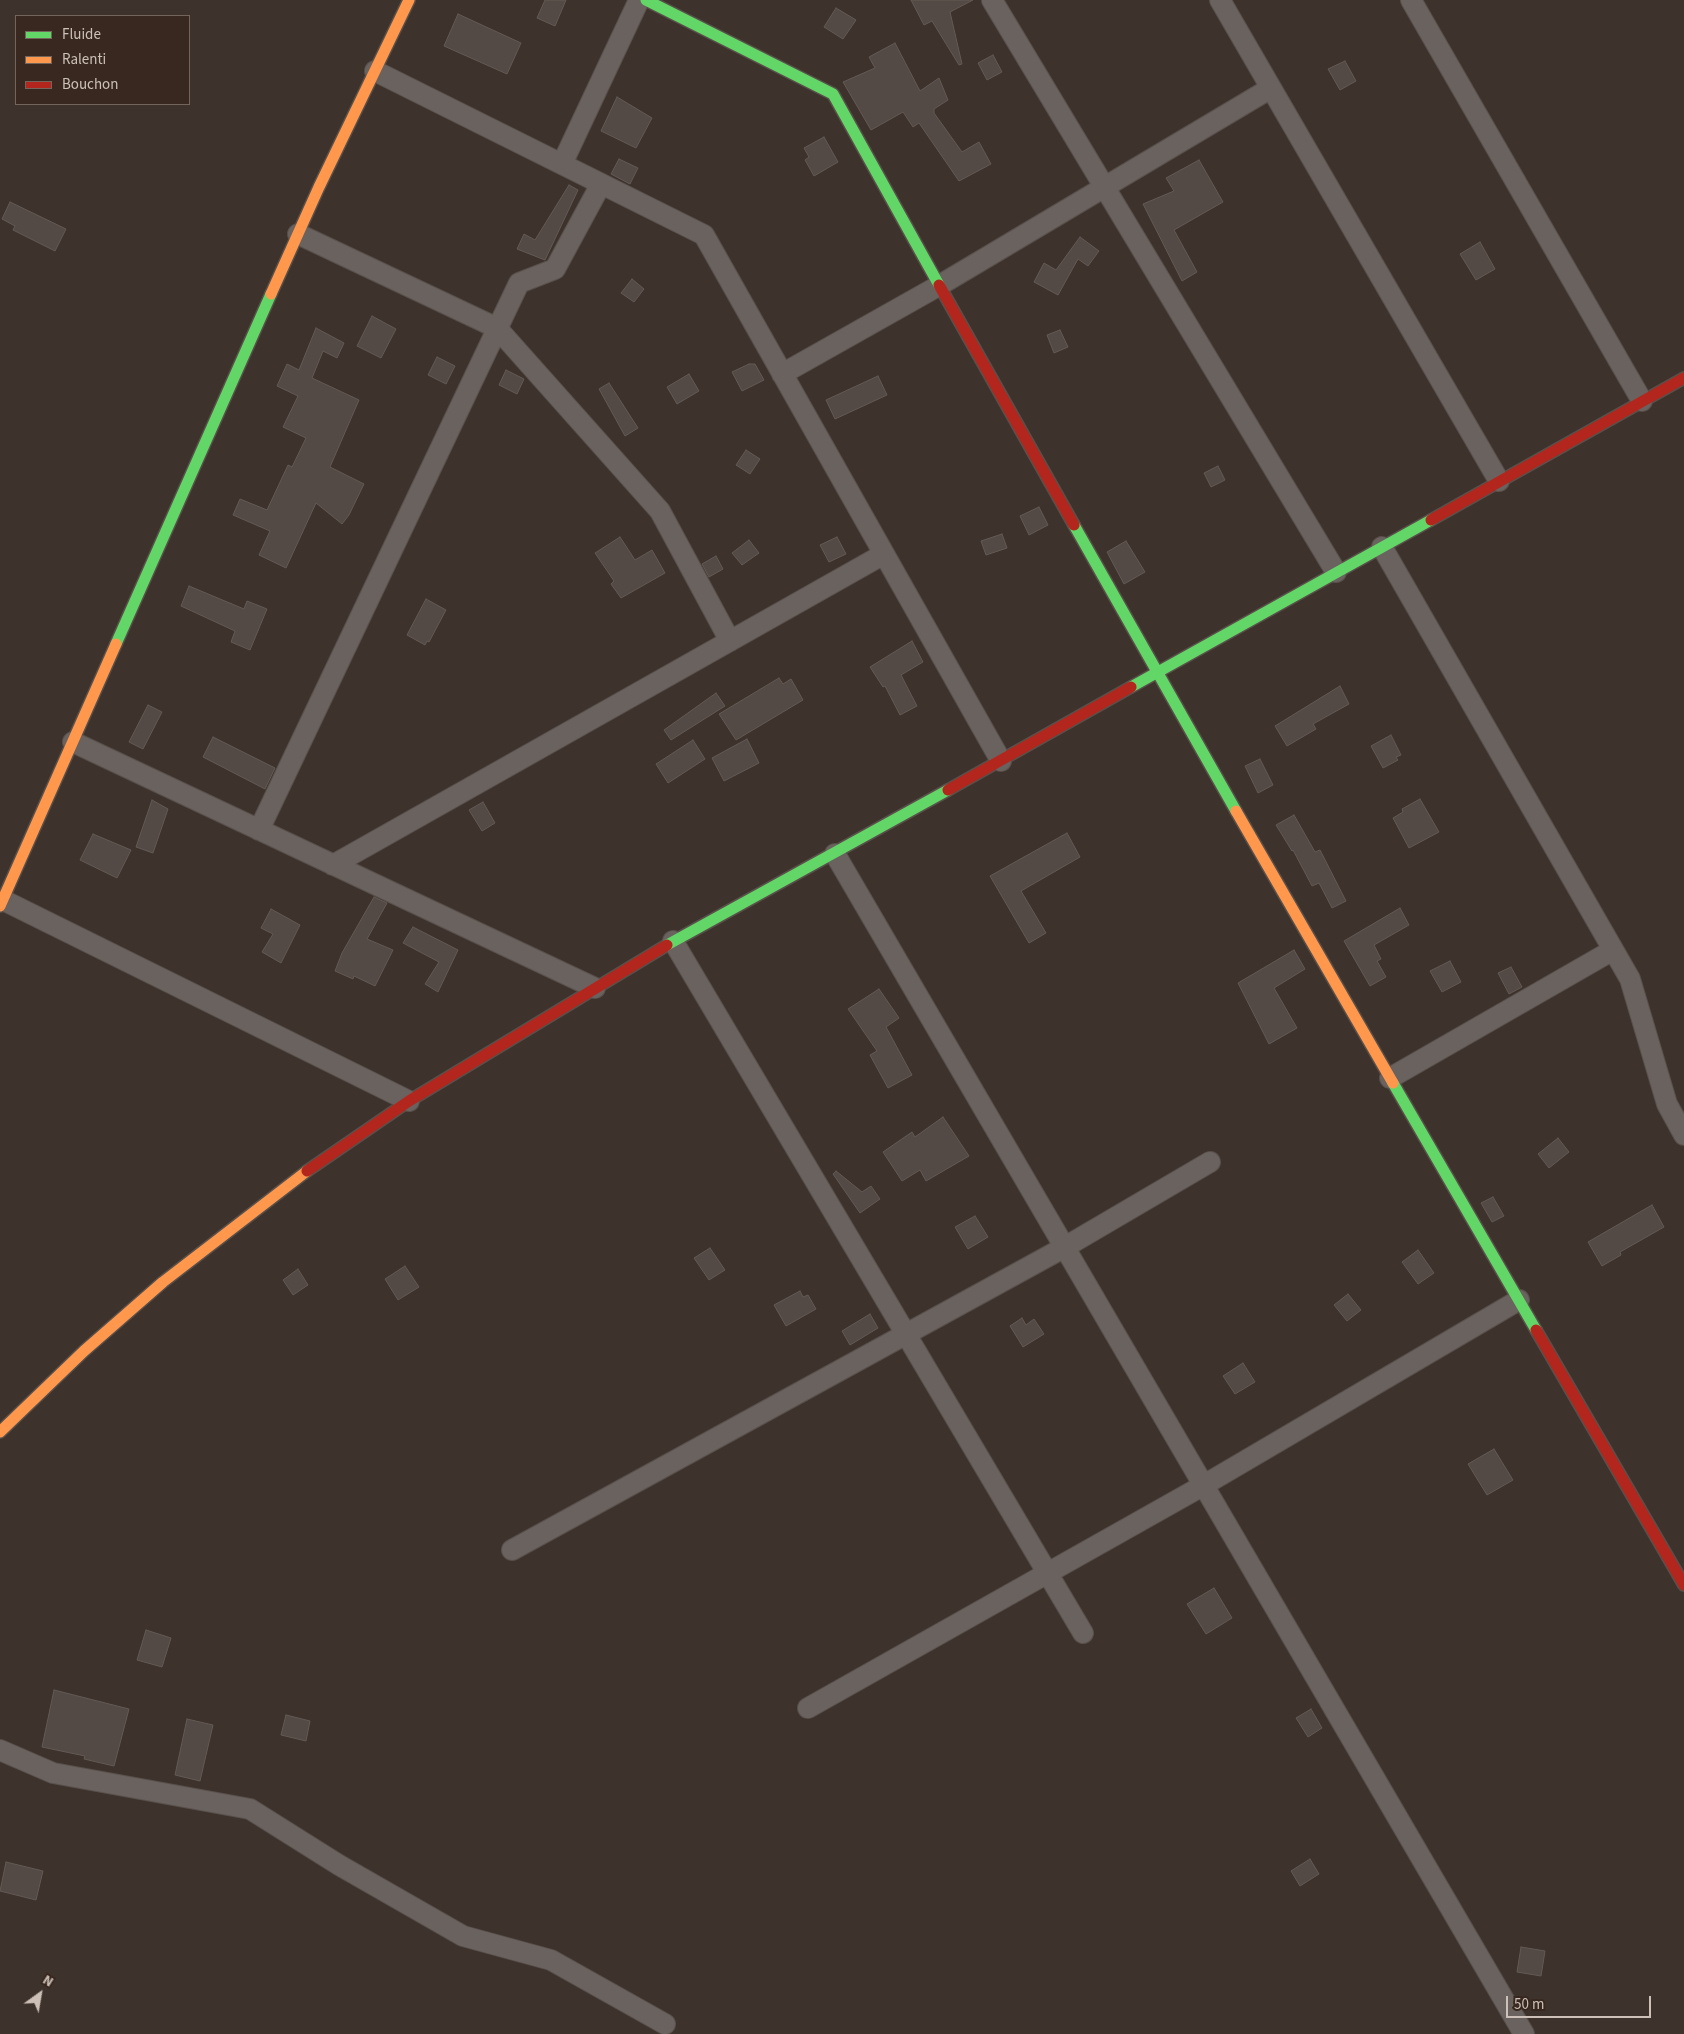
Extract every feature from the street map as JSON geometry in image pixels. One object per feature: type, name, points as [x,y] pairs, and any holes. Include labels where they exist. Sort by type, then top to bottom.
[{"type":"main road","points":[[1,903],[298,234],[408,0]]},
{"type":"main road","points":[[646,0],[833,94],[1156,673],[1684,1585]]},
{"type":"main road","points":[[0,1432],[84,1351],[163,1282],[324,1158],[409,1101],[673,941],[835,854],[1684,378]]},
{"type":"street","points":[[562,164],[639,0]]},
{"type":"street","points":[[992,0],[1336,572]]},
{"type":"street","points":[[1220,0],[1499,481]]},
{"type":"street","points":[[1411,0],[1642,401]]},
{"type":"street","points":[[375,71],[704,235],[1001,761]]},
{"type":"street","points":[[782,374],[940,285],[1271,88]]},
{"type":"street","points":[[259,830],[519,283],[555,268],[601,184]]},
{"type":"street","points":[[298,234],[497,328],[660,511],[730,641]]},
{"type":"street","points":[[1382,547],[1630,979],[1667,1104],[1684,1135]]},
{"type":"street","points":[[333,865],[884,554]]},
{"type":"street","points":[[73,742],[595,988]]},
{"type":"street","points":[[835,854],[1524,2034]]},
{"type":"street","points":[[1,903],[409,1101]]},
{"type":"street","points":[[673,941],[1083,1633]]},
{"type":"street","points":[[1390,1078],[1613,950]]},
{"type":"street","points":[[512,1550],[1065,1247],[1210,1162]]},
{"type":"street","points":[[808,1708],[1204,1485],[1519,1300]]},
{"type":"street","points":[[0,1750],[53,1773],[250,1809],[338,1865],[462,1936],[551,1960],[666,2024]]},
{"type":"building","points":[[545,0],[566,0],[555,26],[537,18]]},
{"type":"building","points":[[911,0],[973,0],[950,12],[962,64],[959,65],[932,21],[924,25]]},
{"type":"building","points":[[836,8],[856,20],[843,39],[824,27]]},
{"type":"building","points":[[458,14],[521,43],[507,74],[444,46]]},
{"type":"building","points":[[895,43],[920,91],[939,78],[948,100],[934,109],[934,113],[962,152],[979,142],[991,164],[959,181],[919,123],[913,127],[903,112],[871,130],[843,82],[875,68],[869,57]]},
{"type":"building","points":[[993,55],[1002,72],[987,80],[978,63]]},
{"type":"building","points":[[1345,61],[1356,81],[1340,90],[1328,69]]},
{"type":"building","points":[[617,97],[652,118],[636,148],[601,131]]},
{"type":"building","points":[[824,137],[838,162],[814,176],[805,160],[809,157],[804,148]]},
{"type":"building","points":[[619,159],[638,168],[630,184],[611,174]]},
{"type":"building","points":[[1199,160],[1223,202],[1174,230],[1197,272],[1182,281],[1143,204],[1174,191],[1166,178]]},
{"type":"building","points":[[569,185],[578,190],[545,260],[517,249],[524,234],[535,240]]},
{"type":"building","points":[[10,202],[66,229],[55,251],[13,230],[15,226],[2,219]]},
{"type":"building","points":[[1080,237],[1099,251],[1088,266],[1078,259],[1058,295],[1034,282],[1044,263],[1056,270]]},
{"type":"building","points":[[1480,242],[1495,269],[1476,280],[1460,254]]},
{"type":"building","points":[[632,279],[644,289],[634,302],[621,293]]},
{"type":"building","points":[[372,316],[396,329],[381,358],[357,346]]},
{"type":"building","points":[[316,328],[344,343],[337,358],[323,351],[312,378],[359,400],[330,467],[364,484],[349,515],[342,524],[316,503],[286,568],[259,555],[270,531],[233,515],[240,499],[267,510],[288,465],[292,467],[306,438],[283,427],[298,396],[277,386],[287,364],[299,370]]},
{"type":"building","points":[[1060,330],[1068,347],[1054,353],[1047,335]]},
{"type":"building","points":[[437,357],[455,366],[446,384],[428,375]]},
{"type":"building","points":[[749,364],[755,364],[764,380],[742,391],[732,372]]},
{"type":"building","points":[[506,370],[524,379],[517,394],[499,385]]},
{"type":"building","points":[[689,374],[699,391],[677,404],[667,387]]},
{"type":"building","points":[[878,376],[887,395],[835,419],[826,400]]},
{"type":"building","points":[[609,383],[638,428],[625,436],[599,389]]},
{"type":"building","points":[[746,450],[760,459],[750,474],[736,465]]},
{"type":"building","points":[[1218,466],[1225,480],[1211,487],[1204,473]]},
{"type":"building","points":[[1039,507],[1048,525],[1029,535],[1020,516]]},
{"type":"building","points":[[1002,534],[1007,548],[986,555],[981,541]]},
{"type":"building","points":[[620,537],[635,560],[652,550],[665,573],[621,598],[611,584],[614,581],[595,553]]},
{"type":"building","points":[[837,537],[846,554],[829,562],[820,545]]},
{"type":"building","points":[[749,540],[759,553],[742,565],[732,553]]},
{"type":"building","points":[[1126,541],[1145,572],[1124,584],[1107,552]]},
{"type":"building","points":[[716,556],[723,569],[709,577],[702,564]]},
{"type":"building","points":[[189,586],[244,609],[247,601],[267,609],[250,650],[231,642],[235,631],[181,606]]},
{"type":"building","points":[[426,599],[446,610],[429,642],[427,641],[425,645],[407,635]]},
{"type":"building","points":[[912,641],[923,662],[901,675],[917,706],[900,715],[885,686],[883,687],[870,667]]},
{"type":"building","points":[[779,678],[783,684],[791,679],[803,700],[736,740],[719,714]]},
{"type":"building","points":[[1340,686],[1349,704],[1313,724],[1316,729],[1287,746],[1275,726]]},
{"type":"building","points":[[716,693],[725,706],[671,740],[664,730]]},
{"type":"building","points":[[148,705],[162,712],[143,749],[129,742]]},
{"type":"building","points":[[1391,735],[1401,755],[1396,757],[1398,760],[1383,768],[1371,746]]},
{"type":"building","points":[[213,737],[275,768],[265,789],[203,757]]},
{"type":"building","points":[[747,739],[759,763],[724,781],[712,758]]},
{"type":"building","points":[[693,740],[705,759],[668,783],[656,764]]},
{"type":"building","points":[[1260,759],[1273,785],[1258,793],[1245,766]]},
{"type":"building","points":[[1420,799],[1439,832],[1409,848],[1393,818],[1403,812],[1402,809]]},
{"type":"building","points":[[152,800],[168,809],[153,853],[136,847]]},
{"type":"building","points":[[483,802],[495,823],[482,831],[469,810]]},
{"type":"building","points":[[1294,815],[1315,852],[1320,850],[1346,901],[1332,908],[1319,883],[1312,886],[1293,850],[1276,825]]},
{"type":"building","points":[[1067,833],[1080,857],[1021,891],[1046,933],[1029,943],[990,876]]},
{"type":"building","points":[[93,834],[131,850],[117,878],[80,860]]},
{"type":"building","points":[[374,897],[387,903],[367,939],[393,950],[375,986],[354,976],[353,979],[335,971],[342,953]]},
{"type":"building","points":[[1400,908],[1409,925],[1374,945],[1381,959],[1377,961],[1386,977],[1370,986],[1344,941]]},
{"type":"building","points":[[271,909],[300,925],[281,963],[262,952],[273,934],[261,928]]},
{"type":"building","points":[[413,927],[458,950],[438,992],[425,984],[439,962],[403,943]]},
{"type":"building","points":[[1294,950],[1305,969],[1274,988],[1297,1028],[1269,1044],[1238,983]]},
{"type":"building","points":[[1450,961],[1461,982],[1442,992],[1430,971]]},
{"type":"building","points":[[1511,967],[1522,987],[1509,994],[1498,973]]},
{"type":"building","points":[[879,989],[899,1018],[886,1027],[912,1075],[888,1088],[870,1055],[877,1051],[848,1009]]},
{"type":"building","points":[[943,1117],[969,1156],[926,1181],[920,1170],[902,1181],[883,1152],[912,1132],[915,1137]]},
{"type":"building","points":[[1558,1138],[1569,1152],[1549,1168],[1538,1154]]},
{"type":"building","points":[[836,1171],[862,1192],[871,1186],[880,1199],[860,1213],[833,1174]]},
{"type":"building","points":[[1493,1197],[1504,1216],[1492,1222],[1481,1203]]},
{"type":"building","points":[[1652,1205],[1664,1227],[1620,1252],[1621,1255],[1602,1266],[1588,1242]]},
{"type":"building","points":[[975,1216],[988,1237],[968,1249],[955,1227]]},
{"type":"building","points":[[710,1248],[725,1270],[709,1280],[694,1258]]},
{"type":"building","points":[[1418,1250],[1434,1273],[1418,1284],[1402,1262]]},
{"type":"building","points":[[405,1266],[419,1287],[398,1300],[385,1279]]},
{"type":"building","points":[[298,1269],[308,1285],[293,1295],[283,1280]]},
{"type":"building","points":[[800,1291],[803,1297],[808,1295],[816,1309],[786,1326],[774,1305]]},
{"type":"building","points":[[1348,1294],[1361,1310],[1347,1321],[1334,1305]]},
{"type":"building","points":[[870,1314],[878,1328],[850,1345],[842,1331]]},
{"type":"building","points":[[1022,1318],[1026,1325],[1034,1319],[1044,1334],[1023,1347],[1010,1326]]},
{"type":"building","points":[[1243,1363],[1255,1382],[1235,1394],[1223,1376]]},
{"type":"building","points":[[1494,1449],[1513,1480],[1487,1495],[1468,1464]]},
{"type":"building","points":[[1214,1588],[1232,1618],[1206,1634],[1187,1604]]},
{"type":"building","points":[[146,1630],[171,1638],[162,1667],[137,1660]]},
{"type":"building","points":[[54,1690],[129,1709],[114,1766],[84,1759],[85,1756],[42,1747]]},
{"type":"building","points":[[1311,1709],[1322,1728],[1308,1737],[1296,1718]]},
{"type":"building","points":[[286,1715],[310,1721],[306,1741],[281,1735]]},
{"type":"building","points":[[187,1719],[213,1725],[200,1781],[175,1775]]},
{"type":"building","points":[[1310,1859],[1319,1874],[1300,1886],[1291,1871]]},
{"type":"building","points":[[6,1862],[43,1871],[36,1900],[0,1891]]},
{"type":"building","points":[[1521,1947],[1545,1951],[1541,1976],[1517,1972]]},
{"type":"traffic: fast","points":[[646,0],[833,94],[939,285]]},
{"type":"traffic: fast","points":[[116,644],[271,294]]},
{"type":"traffic: fast","points":[[1131,687],[1431,520]]},
{"type":"traffic: fast","points":[[1074,525],[1236,811]]},
{"type":"traffic: fast","points":[[667,945],[948,790]]},
{"type":"traffic: fast","points":[[1393,1083],[1536,1330]]},
{"type":"traffic: slow","points":[[271,294],[319,187],[409,0]]},
{"type":"traffic: slow","points":[[0,906],[116,644]]},
{"type":"traffic: slow","points":[[1236,811],[1393,1083]]},
{"type":"traffic: slow","points":[[0,1432],[84,1351],[163,1282],[307,1171]]},
{"type":"traffic: jam","points":[[939,285],[1074,525]]},
{"type":"traffic: jam","points":[[1431,520],[1684,378]]},
{"type":"traffic: jam","points":[[948,790],[1131,687]]},
{"type":"traffic: jam","points":[[307,1171],[409,1101],[667,945]]},
{"type":"traffic: jam","points":[[1536,1330],[1684,1585]]}]
